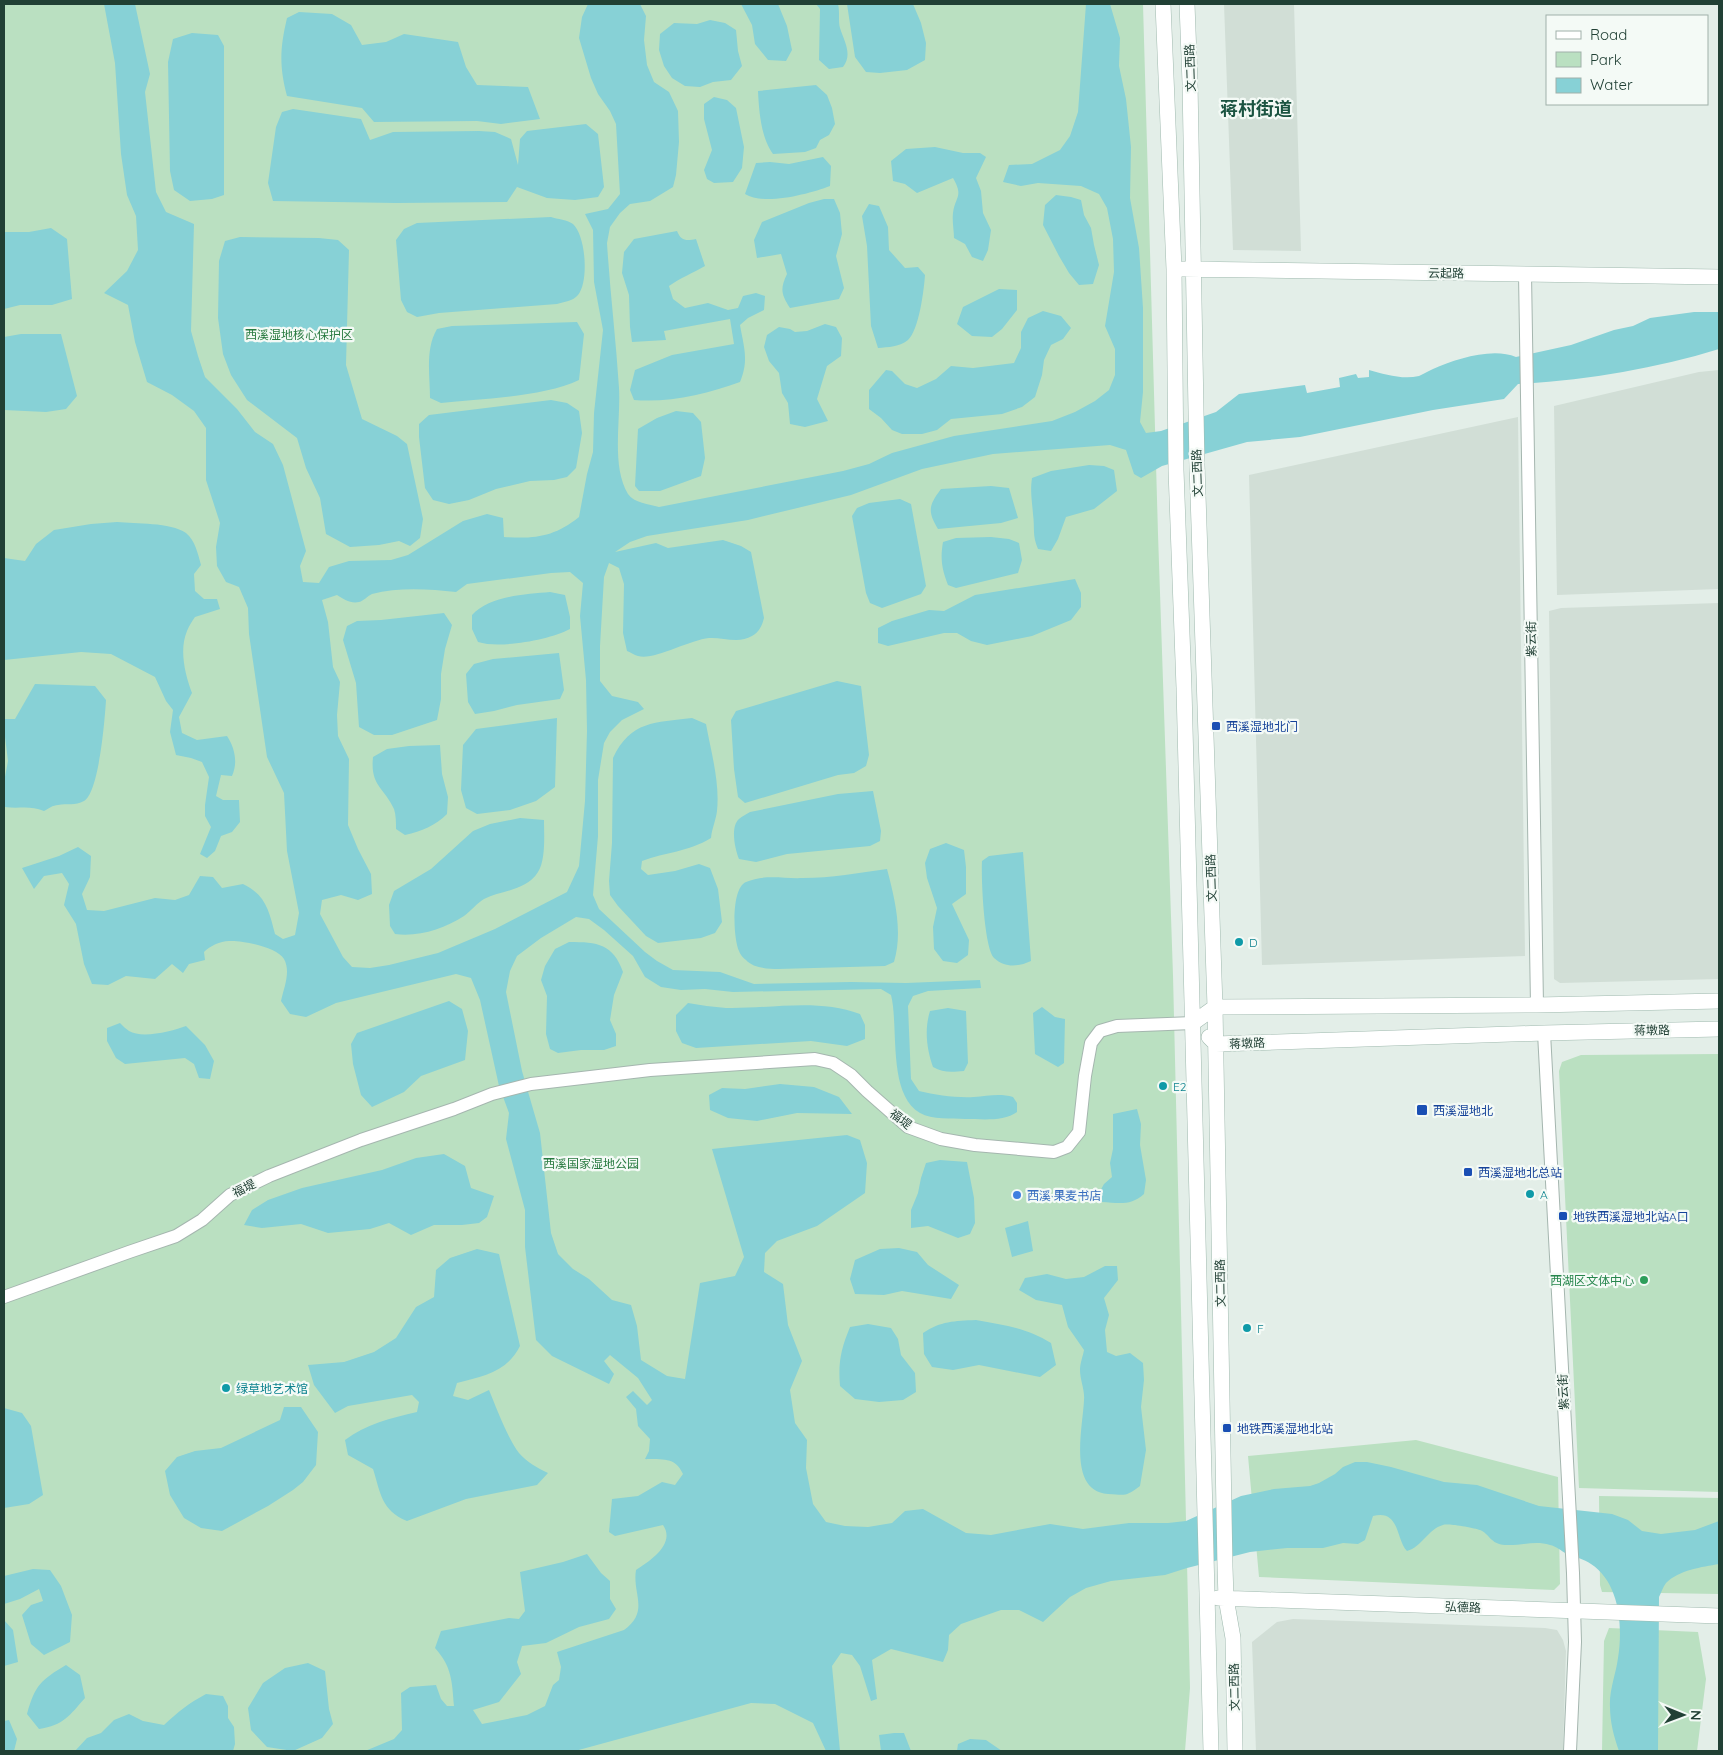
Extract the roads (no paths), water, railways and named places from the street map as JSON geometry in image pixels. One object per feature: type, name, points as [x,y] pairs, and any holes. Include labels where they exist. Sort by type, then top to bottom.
[{"type":"main road","name":"文二西路","points":[[1163,4],[1174,269],[1176,470],[1182,586],[1211,1751]]},
{"type":"main road","name":"文二西路","points":[[1187,4],[1195,406],[1216,1044],[1225,1567],[1226,1598],[1233,1638],[1235,1751]]},
{"type":"main road","name":"云起路","points":[[1174,269],[1719,277]]},
{"type":"main road","points":[[1193,1023],[1215,1007],[1537,1005],[1719,1001]]},
{"type":"main road","name":"蒋墩路","points":[[1193,1023],[1216,1044],[1719,1029]]},
{"type":"main road","name":"弘德路","points":[[1206,1599],[1226,1598],[1719,1616]]},
{"type":"street","name":"紫云街","points":[[1526,274],[1526,395],[1537,1005]]},
{"type":"street","name":"福堤","points":[[4,1297],[176,1236],[202,1220],[230,1195],[269,1176],[361,1140],[454,1109],[492,1094],[531,1084],[650,1070],[815,1059],[832,1064],[852,1075],[867,1091],[908,1127],[941,1139],[975,1145],[1054,1152],[1067,1146],[1079,1132],[1085,1076],[1091,1043],[1100,1031],[1117,1026],[1193,1023]]},
{"type":"street","name":"紫云街","points":[[1544,1033],[1573,1573],[1575,1642],[1570,1751]]},
{"type":"water","points":[[104,4],[135,4],[150,74],[145,92],[156,192],[166,212],[194,224],[191,331],[198,356],[205,377],[237,409],[255,432],[273,444],[283,465],[306,551],[300,566],[303,582],[319,583],[329,567],[349,561],[391,560],[408,555],[463,521],[487,514],[503,518],[504,537],[515,538],[535,537],[552,533],[579,517],[593,452],[594,413],[603,330],[594,282],[593,230],[585,214],[608,209],[620,194],[616,124],[591,78],[579,38],[582,17],[588,4],[640,4],[646,16],[644,40],[647,65],[654,82],[669,92],[678,111],[679,142],[673,187],[650,201],[630,204],[620,213],[610,227],[607,243],[619,388],[618,457],[623,483],[628,494],[642,503],[659,507],[843,471],[869,464],[892,453],[954,436],[1052,421],[1075,412],[1095,401],[1109,390],[1115,375],[1115,349],[1105,326],[1114,272],[1113,239],[1107,208],[1099,194],[1081,186],[1038,183],[1021,186],[1003,182],[1009,165],[1032,164],[1060,150],[1070,136],[1078,112],[1086,4],[1110,4],[1120,38],[1119,66],[1126,99],[1131,147],[1130,198],[1139,248],[1143,308],[1143,392],[1140,422],[1146,433],[1161,431],[1216,412],[1239,394],[1305,385],[1307,393],[1340,387],[1339,378],[1356,374],[1358,378],[1369,377],[1369,370],[1400,377],[1419,376],[1463,358],[1496,353],[1516,357],[1571,345],[1614,330],[1633,326],[1650,318],[1694,312],[1719,312],[1719,349],[1695,356],[1620,372],[1569,380],[1518,384],[1504,399],[1433,410],[1300,437],[1247,442],[1162,466],[1141,478],[1134,474],[1126,450],[1110,445],[993,454],[922,469],[851,495],[748,520],[647,536],[630,542],[615,552],[656,543],[668,548],[723,540],[741,546],[751,552],[764,618],[758,631],[742,640],[709,638],[653,656],[637,656],[627,651],[623,633],[624,584],[619,568],[609,563],[604,577],[600,681],[612,696],[638,702],[644,709],[622,720],[610,732],[604,743],[598,780],[598,836],[593,895],[599,909],[645,952],[673,970],[720,972],[754,984],[906,983],[980,980],[981,988],[928,991],[913,996],[908,1006],[911,1079],[919,1091],[932,1094],[960,1097],[998,1095],[1013,1097],[1017,1103],[1017,1112],[1012,1115],[992,1119],[936,1118],[920,1113],[910,1104],[898,1075],[891,995],[881,989],[733,992],[705,989],[681,990],[661,987],[645,977],[633,956],[604,930],[589,919],[576,917],[541,938],[517,956],[510,971],[506,992],[522,1071],[540,1133],[551,1233],[558,1254],[573,1269],[589,1279],[612,1300],[631,1305],[637,1326],[641,1360],[667,1376],[685,1379],[700,1283],[735,1276],[744,1257],[712,1149],[847,1135],[860,1140],[867,1163],[865,1193],[817,1226],[777,1241],[765,1253],[764,1272],[783,1284],[788,1325],[802,1361],[790,1390],[795,1423],[807,1440],[806,1468],[813,1504],[826,1522],[845,1526],[868,1527],[892,1523],[905,1511],[923,1509],[966,1533],[991,1535],[1050,1524],[1083,1529],[1129,1523],[1186,1521],[1241,1496],[1319,1483],[1343,1467],[1355,1462],[1367,1462],[1391,1467],[1444,1482],[1477,1485],[1539,1506],[1612,1514],[1628,1520],[1642,1531],[1661,1534],[1695,1530],[1719,1521],[1719,1564],[1705,1566],[1677,1575],[1666,1583],[1659,1597],[1658,1751],[1619,1751],[1617,1746],[1610,1713],[1610,1701],[1619,1646],[1619,1620],[1614,1594],[1601,1572],[1588,1562],[1567,1554],[1556,1547],[1539,1543],[1500,1544],[1493,1541],[1480,1530],[1455,1525],[1438,1527],[1417,1546],[1407,1551],[1403,1546],[1393,1521],[1382,1515],[1373,1516],[1365,1540],[1358,1544],[1343,1543],[1323,1548],[1287,1548],[1250,1552],[1165,1575],[1111,1581],[1086,1588],[1070,1597],[1043,1622],[1019,1610],[1001,1610],[961,1624],[949,1635],[948,1650],[943,1662],[891,1649],[872,1660],[877,1699],[871,1701],[860,1666],[852,1655],[841,1653],[832,1666],[840,1751],[826,1751],[813,1723],[775,1704],[751,1703],[575,1751],[365,1751],[394,1739],[402,1730],[401,1693],[410,1687],[436,1685],[441,1699],[447,1706],[454,1706],[452,1682],[448,1668],[435,1648],[441,1631],[509,1618],[519,1619],[525,1611],[520,1572],[587,1554],[601,1573],[610,1581],[610,1599],[616,1609],[609,1619],[579,1627],[546,1643],[522,1646],[517,1662],[521,1674],[499,1702],[473,1710],[482,1724],[527,1715],[545,1706],[553,1685],[559,1680],[561,1667],[557,1652],[624,1630],[632,1623],[638,1609],[636,1570],[660,1551],[666,1539],[663,1525],[615,1536],[609,1532],[612,1499],[638,1496],[662,1482],[675,1485],[683,1474],[676,1464],[667,1460],[645,1459],[649,1451],[650,1439],[638,1426],[636,1409],[626,1397],[633,1391],[647,1405],[652,1400],[638,1378],[610,1355],[604,1361],[614,1374],[609,1384],[552,1356],[536,1340],[525,1247],[525,1210],[506,1139],[509,1113],[499,1086],[480,1000],[471,978],[456,974],[336,1003],[306,1017],[290,1014],[281,1001],[287,969],[284,959],[280,955],[259,945],[226,941],[209,948],[204,952],[205,960],[189,964],[183,973],[172,964],[155,979],[126,976],[108,985],[92,984],[84,964],[76,924],[64,905],[69,884],[62,873],[44,876],[34,889],[22,868],[59,856],[78,847],[91,856],[90,877],[82,894],[87,910],[104,911],[155,898],[175,900],[189,895],[200,876],[213,877],[222,888],[243,884],[251,888],[262,899],[275,934],[283,939],[295,935],[299,913],[287,851],[284,793],[267,757],[249,634],[248,608],[239,587],[226,582],[217,566],[216,547],[220,523],[206,480],[206,428],[194,411],[172,395],[147,382],[135,342],[128,305],[104,293],[127,271],[138,250],[136,216],[127,195],[121,154],[115,63]],"holes":[[[570,572],[583,583],[580,616],[586,680],[585,801],[579,866],[567,892],[495,929],[438,953],[389,965],[370,968],[352,967],[343,957],[320,914],[322,900],[341,895],[358,900],[372,894],[371,874],[348,825],[349,759],[338,736],[337,715],[340,682],[333,667],[328,622],[322,600],[337,595],[347,601],[359,602],[372,594],[403,590],[424,589],[456,592],[467,584],[551,573]]]},
{"type":"water","points":[[741,4],[778,4],[787,26],[792,50],[786,61],[768,60],[755,44],[752,25]]},
{"type":"water","points":[[816,4],[838,4],[839,25],[848,52],[843,67],[829,69],[819,60],[820,9]]},
{"type":"water","points":[[847,4],[913,4],[921,23],[926,43],[925,60],[907,70],[880,73],[866,72],[855,57]]},
{"type":"water","points":[[299,12],[332,14],[351,25],[362,45],[386,42],[404,34],[458,42],[466,67],[477,85],[528,87],[540,119],[501,124],[477,121],[374,122],[362,108],[287,96],[281,57],[283,39],[287,18]]},
{"type":"water","points":[[710,20],[725,23],[736,30],[742,66],[731,80],[713,82],[700,87],[685,86],[672,78],[664,66],[659,50],[660,34],[674,23],[697,24]]},
{"type":"water","points":[[192,33],[218,35],[224,46],[224,195],[212,199],[190,201],[174,190],[170,171],[168,62],[173,39]]},
{"type":"water","points":[[816,85],[827,95],[832,108],[835,124],[829,135],[820,140],[816,148],[805,152],[773,154],[763,132],[758,91]]},
{"type":"water","points":[[714,97],[727,100],[736,108],[744,147],[742,168],[733,182],[714,183],[707,179],[704,170],[712,150],[704,119],[704,104]]},
{"type":"water","points":[[293,109],[361,119],[370,140],[393,132],[495,132],[511,139],[518,165],[520,139],[527,131],[586,124],[598,134],[604,187],[598,197],[575,200],[547,198],[517,187],[507,202],[273,201],[268,183],[276,127],[282,112]]},
{"type":"water","points":[[935,147],[963,153],[980,153],[986,157],[976,178],[981,191],[983,213],[991,230],[988,250],[983,261],[972,257],[965,244],[954,238],[953,213],[958,189],[953,178],[917,193],[905,184],[893,181],[891,161],[906,149]]},
{"type":"water","points":[[823,157],[831,166],[830,186],[787,198],[763,199],[745,194],[756,163],[789,164]]},
{"type":"water","points":[[1056,195],[1081,200],[1084,215],[1091,228],[1099,265],[1093,284],[1079,285],[1069,273],[1043,225],[1045,205]]},
{"type":"water","points":[[824,199],[834,199],[840,213],[842,234],[836,256],[844,288],[839,299],[790,308],[782,291],[787,274],[781,254],[757,258],[754,240],[762,222]]},
{"type":"water","points":[[869,204],[879,206],[888,227],[889,250],[905,268],[918,267],[925,275],[920,309],[912,335],[901,344],[878,348],[871,326],[867,246],[862,216]]},
{"type":"water","points":[[551,217],[573,224],[581,238],[585,270],[584,280],[578,295],[574,299],[557,304],[439,313],[417,317],[407,312],[401,300],[396,240],[404,229],[417,223]]},
{"type":"water","points":[[51,228],[67,239],[72,299],[52,305],[20,305],[4,309],[4,232],[29,232]]},
{"type":"water","points":[[677,231],[684,240],[696,239],[705,266],[669,286],[673,299],[685,308],[708,303],[728,310],[738,308],[743,296],[756,293],[765,296],[764,310],[748,318],[740,325],[745,360],[740,382],[688,397],[647,401],[634,400],[630,390],[635,370],[672,355],[734,344],[730,319],[664,331],[666,340],[632,342],[629,295],[622,273],[624,252],[634,239]]},
{"type":"water","points":[[240,237],[338,240],[349,250],[346,365],[362,419],[397,436],[407,444],[423,519],[420,538],[410,546],[399,541],[379,545],[350,547],[326,534],[320,498],[306,468],[297,438],[247,400],[231,375],[223,354],[218,318],[219,261],[225,241]]},
{"type":"water","points":[[999,289],[1017,290],[1017,310],[1002,329],[992,337],[972,336],[957,324],[963,307]]},
{"type":"water","points":[[1043,311],[1061,316],[1071,328],[1063,339],[1051,345],[1044,360],[1042,375],[1035,397],[1022,407],[1002,414],[951,419],[937,430],[922,434],[902,434],[892,430],[869,409],[869,390],[886,370],[892,371],[905,384],[917,388],[936,379],[951,366],[973,368],[1014,363],[1021,348],[1021,332],[1028,318]]},
{"type":"water","points":[[577,322],[584,334],[579,380],[564,386],[530,394],[441,403],[430,398],[430,354],[433,337],[437,329],[452,326]]},
{"type":"water","points":[[825,324],[836,327],[842,338],[841,356],[827,366],[817,399],[828,421],[805,427],[790,424],[788,403],[782,393],[779,373],[769,361],[764,347],[767,335],[779,327],[795,332],[807,331]]},
{"type":"water","points":[[21,334],[61,334],[77,396],[66,409],[46,412],[4,410],[4,337]]},
{"type":"water","points":[[551,400],[567,403],[579,411],[582,433],[576,468],[567,477],[554,480],[530,481],[496,489],[469,500],[449,504],[433,500],[425,488],[419,437],[419,424],[429,415]]},
{"type":"water","points":[[676,411],[693,413],[701,422],[705,458],[701,476],[660,491],[639,491],[635,486],[638,429],[657,418]]},
{"type":"water","points":[[1089,465],[1104,466],[1114,470],[1117,491],[1094,509],[1066,517],[1058,539],[1051,551],[1038,549],[1034,536],[1032,478],[1051,471]]},
{"type":"water","points":[[991,486],[1009,488],[1018,518],[1001,523],[938,529],[932,517],[931,508],[934,499],[941,489]]},
{"type":"water","points":[[900,499],[911,504],[926,586],[921,594],[882,608],[870,603],[866,593],[852,516],[857,508],[869,503]]},
{"type":"water","points":[[117,522],[162,525],[179,529],[186,533],[194,543],[201,565],[194,574],[195,591],[204,599],[217,599],[220,609],[195,617],[187,631],[183,654],[185,670],[192,693],[179,717],[182,733],[197,740],[227,736],[235,756],[232,776],[221,775],[216,796],[223,800],[239,800],[240,822],[232,832],[221,836],[215,851],[207,858],[200,854],[211,827],[205,816],[209,777],[202,762],[176,755],[170,732],[173,710],[166,701],[155,677],[111,654],[81,652],[4,660],[4,558],[25,561],[36,544],[54,530]]},
{"type":"water","points":[[991,537],[1009,539],[1019,543],[1022,560],[1018,573],[956,588],[948,585],[942,564],[943,542],[956,538]]},
{"type":"water","points":[[1075,579],[1081,593],[1081,607],[1071,620],[1032,636],[987,645],[971,641],[957,633],[944,633],[888,646],[878,643],[878,628],[892,621],[929,610],[944,611],[975,595]]},
{"type":"water","points":[[550,592],[565,595],[570,617],[570,629],[550,637],[511,644],[478,642],[472,629],[472,615],[479,609],[508,597]]},
{"type":"water","points":[[444,613],[452,625],[445,649],[441,674],[441,699],[437,720],[392,735],[374,735],[359,727],[356,683],[343,640],[347,626],[357,621]]},
{"type":"water","points":[[559,653],[564,690],[560,699],[517,705],[475,714],[468,702],[466,674],[474,664],[493,659]]},
{"type":"water","points":[[837,681],[861,686],[869,755],[866,766],[854,773],[838,775],[745,803],[738,797],[734,769],[731,720],[736,711]]},
{"type":"water","points":[[35,684],[95,686],[106,700],[100,754],[94,784],[89,795],[81,803],[56,805],[44,811],[5,807],[4,782],[8,761],[4,736],[4,714],[5,719],[15,719]]},
{"type":"water","points":[[557,718],[555,787],[536,801],[510,810],[477,814],[466,808],[461,790],[463,745],[476,729]]},
{"type":"water","points":[[692,718],[706,724],[714,767],[718,800],[711,838],[685,849],[642,861],[641,869],[648,875],[675,871],[699,864],[710,868],[718,889],[722,922],[715,933],[701,938],[658,943],[646,936],[610,895],[613,758],[628,736],[636,730],[655,723]]},
{"type":"water","points":[[440,745],[442,774],[448,797],[447,814],[428,828],[405,835],[396,829],[394,809],[379,786],[374,774],[373,757],[387,749]]},
{"type":"water","points":[[873,791],[881,831],[880,841],[870,846],[787,854],[756,862],[739,859],[735,844],[735,827],[739,819],[750,812],[838,794]]},
{"type":"water","points":[[520,818],[544,820],[544,847],[541,867],[533,878],[520,887],[484,899],[464,916],[448,925],[422,933],[395,934],[390,926],[389,905],[394,891],[431,869],[473,831],[490,824]]},
{"type":"water","points":[[946,843],[964,850],[966,867],[966,894],[952,904],[969,940],[968,955],[957,963],[943,961],[934,949],[933,927],[937,908],[927,878],[925,863],[930,849]]},
{"type":"water","points":[[1023,852],[1031,961],[1012,966],[1003,964],[994,958],[988,941],[984,912],[982,861],[989,856]]},
{"type":"water","points":[[887,869],[898,927],[897,951],[894,962],[885,966],[770,969],[761,968],[749,963],[740,953],[735,936],[735,914],[738,893],[741,886],[746,882],[767,877],[824,877]]},
{"type":"water","points":[[569,942],[603,946],[609,950],[619,963],[623,972],[614,995],[610,1020],[616,1034],[616,1046],[604,1050],[558,1053],[550,1049],[546,1034],[547,996],[541,980],[545,966],[555,949]]},
{"type":"water","points":[[449,1001],[462,1009],[468,1031],[465,1060],[421,1076],[404,1092],[372,1107],[361,1095],[353,1064],[351,1044],[357,1033]]},
{"type":"water","points":[[688,1003],[726,1008],[811,1005],[844,1009],[860,1014],[865,1025],[865,1039],[847,1046],[811,1041],[696,1048],[682,1043],[676,1031],[676,1015]]},
{"type":"water","points":[[1042,1007],[1055,1017],[1065,1019],[1064,1063],[1058,1067],[1035,1054],[1033,1013]]},
{"type":"water","points":[[948,1008],[966,1011],[968,1063],[964,1071],[948,1072],[937,1069],[933,1067],[929,1054],[927,1033],[930,1011]]},
{"type":"water","points":[[120,1023],[129,1031],[142,1034],[166,1032],[186,1026],[205,1045],[214,1061],[210,1079],[199,1078],[194,1064],[185,1058],[125,1064],[116,1058],[107,1041],[107,1028]]},
{"type":"water","points":[[780,1084],[814,1087],[839,1097],[852,1114],[797,1113],[757,1121],[728,1118],[710,1110],[709,1095],[722,1088],[745,1089]]},
{"type":"water","points":[[1137,1109],[1141,1124],[1140,1145],[1146,1180],[1144,1194],[1129,1202],[1102,1202],[1099,1193],[1104,1184],[1112,1177],[1110,1163],[1113,1149],[1113,1114]]},
{"type":"water","points":[[444,1154],[465,1166],[471,1188],[494,1196],[487,1217],[479,1223],[434,1225],[411,1235],[389,1223],[370,1229],[328,1233],[301,1224],[262,1228],[244,1225],[252,1210],[268,1200],[302,1188],[382,1170],[416,1158]]},
{"type":"water","points":[[940,1160],[967,1162],[974,1198],[975,1223],[970,1234],[958,1238],[928,1226],[911,1228],[911,1210],[926,1163]]},
{"type":"water","points":[[1028,1221],[1033,1251],[1012,1257],[1005,1228]]},
{"type":"water","points":[[899,1248],[917,1252],[928,1265],[959,1285],[951,1299],[902,1291],[884,1295],[855,1294],[850,1279],[855,1260],[880,1249]]},
{"type":"water","points":[[477,1249],[499,1254],[520,1346],[508,1362],[494,1372],[457,1383],[453,1396],[468,1400],[489,1390],[519,1453],[532,1464],[548,1473],[537,1485],[466,1499],[407,1521],[398,1517],[387,1506],[380,1494],[373,1469],[348,1455],[345,1440],[361,1430],[388,1419],[417,1412],[419,1402],[412,1395],[348,1406],[335,1413],[314,1385],[308,1365],[344,1362],[374,1352],[396,1338],[416,1307],[434,1297],[436,1270],[450,1258]]},
{"type":"water","points":[[1105,1266],[1117,1266],[1118,1280],[1104,1298],[1109,1315],[1105,1330],[1107,1352],[1116,1356],[1130,1353],[1143,1363],[1144,1380],[1141,1407],[1146,1450],[1140,1486],[1128,1494],[1122,1495],[1108,1494],[1095,1490],[1087,1482],[1082,1470],[1080,1441],[1084,1396],[1080,1365],[1084,1350],[1068,1327],[1062,1305],[1036,1300],[1019,1290],[1025,1278],[1047,1274],[1066,1279],[1084,1277]]},
{"type":"water","points":[[976,1320],[1015,1328],[1051,1343],[1056,1365],[1040,1377],[979,1365],[953,1370],[932,1367],[924,1354],[923,1333],[948,1322]]},
{"type":"water","points":[[868,1324],[891,1328],[898,1339],[901,1355],[915,1373],[916,1392],[903,1400],[879,1402],[855,1399],[840,1386],[839,1370],[841,1356],[850,1327]]},
{"type":"water","points":[[284,1407],[301,1407],[318,1432],[316,1465],[303,1482],[268,1506],[222,1531],[201,1528],[184,1518],[170,1495],[165,1471],[177,1457],[195,1451],[221,1448],[280,1420]]},
{"type":"water","points":[[4,1408],[22,1413],[31,1426],[43,1495],[29,1504],[4,1508]]},
{"type":"water","points":[[33,1569],[50,1570],[61,1586],[72,1615],[70,1642],[44,1655],[31,1644],[22,1615],[31,1605],[43,1601],[39,1589],[20,1599],[4,1604],[4,1576]]},
{"type":"water","points":[[4,1620],[13,1630],[18,1662],[4,1666]]},
{"type":"water","points":[[308,1663],[325,1671],[329,1709],[333,1724],[322,1738],[293,1751],[267,1747],[251,1730],[248,1708],[263,1683],[285,1668]]},
{"type":"water","points":[[66,1665],[80,1675],[85,1698],[65,1719],[54,1725],[39,1729],[27,1714],[33,1696],[45,1679]]},
{"type":"water","points":[[206,1694],[223,1696],[228,1706],[228,1718],[234,1727],[235,1744],[233,1751],[75,1751],[87,1738],[101,1733],[114,1720],[129,1714],[143,1721],[164,1725],[184,1708]]},
{"type":"water","points":[[9,1720],[17,1739],[14,1751],[4,1751],[4,1721]]},
{"type":"water","points":[[904,1733],[911,1751],[881,1751],[879,1735]]},
{"type":"water","points":[[970,1739],[986,1740],[1002,1751],[957,1751],[958,1744]]},
{"type":"place","name":"西溪湿地北门","points":[[1216,726]]},
{"type":"place","name":"D","points":[[1239,942]]},
{"type":"place","name":"E2","points":[[1163,1086]]},
{"type":"place","name":"西溪湿地北","points":[[1422,1110]]},
{"type":"place","name":"西溪湿地北总站","points":[[1468,1172]]},
{"type":"place","name":"A","points":[[1530,1194]]},
{"type":"place","name":"西溪·果麦书店","points":[[1017,1195]]},
{"type":"place","name":"地铁西溪湿地北站A口","points":[[1563,1216]]},
{"type":"place","name":"西湖区文体中心","points":[[1644,1280]]},
{"type":"place","name":"F","points":[[1247,1328]]},
{"type":"place","name":"绿草地艺术馆","points":[[226,1388]]},
{"type":"place","name":"地铁西溪湿地北站","points":[[1227,1428]]},
{"type":"district","name":"蒋村街道","points":[[1256,108]]},
{"type":"park label","name":"西溪湿地核心保护区","points":[[299,334]]},
{"type":"park label","name":"西溪国家湿地公园","points":[[591,1163]]}]
